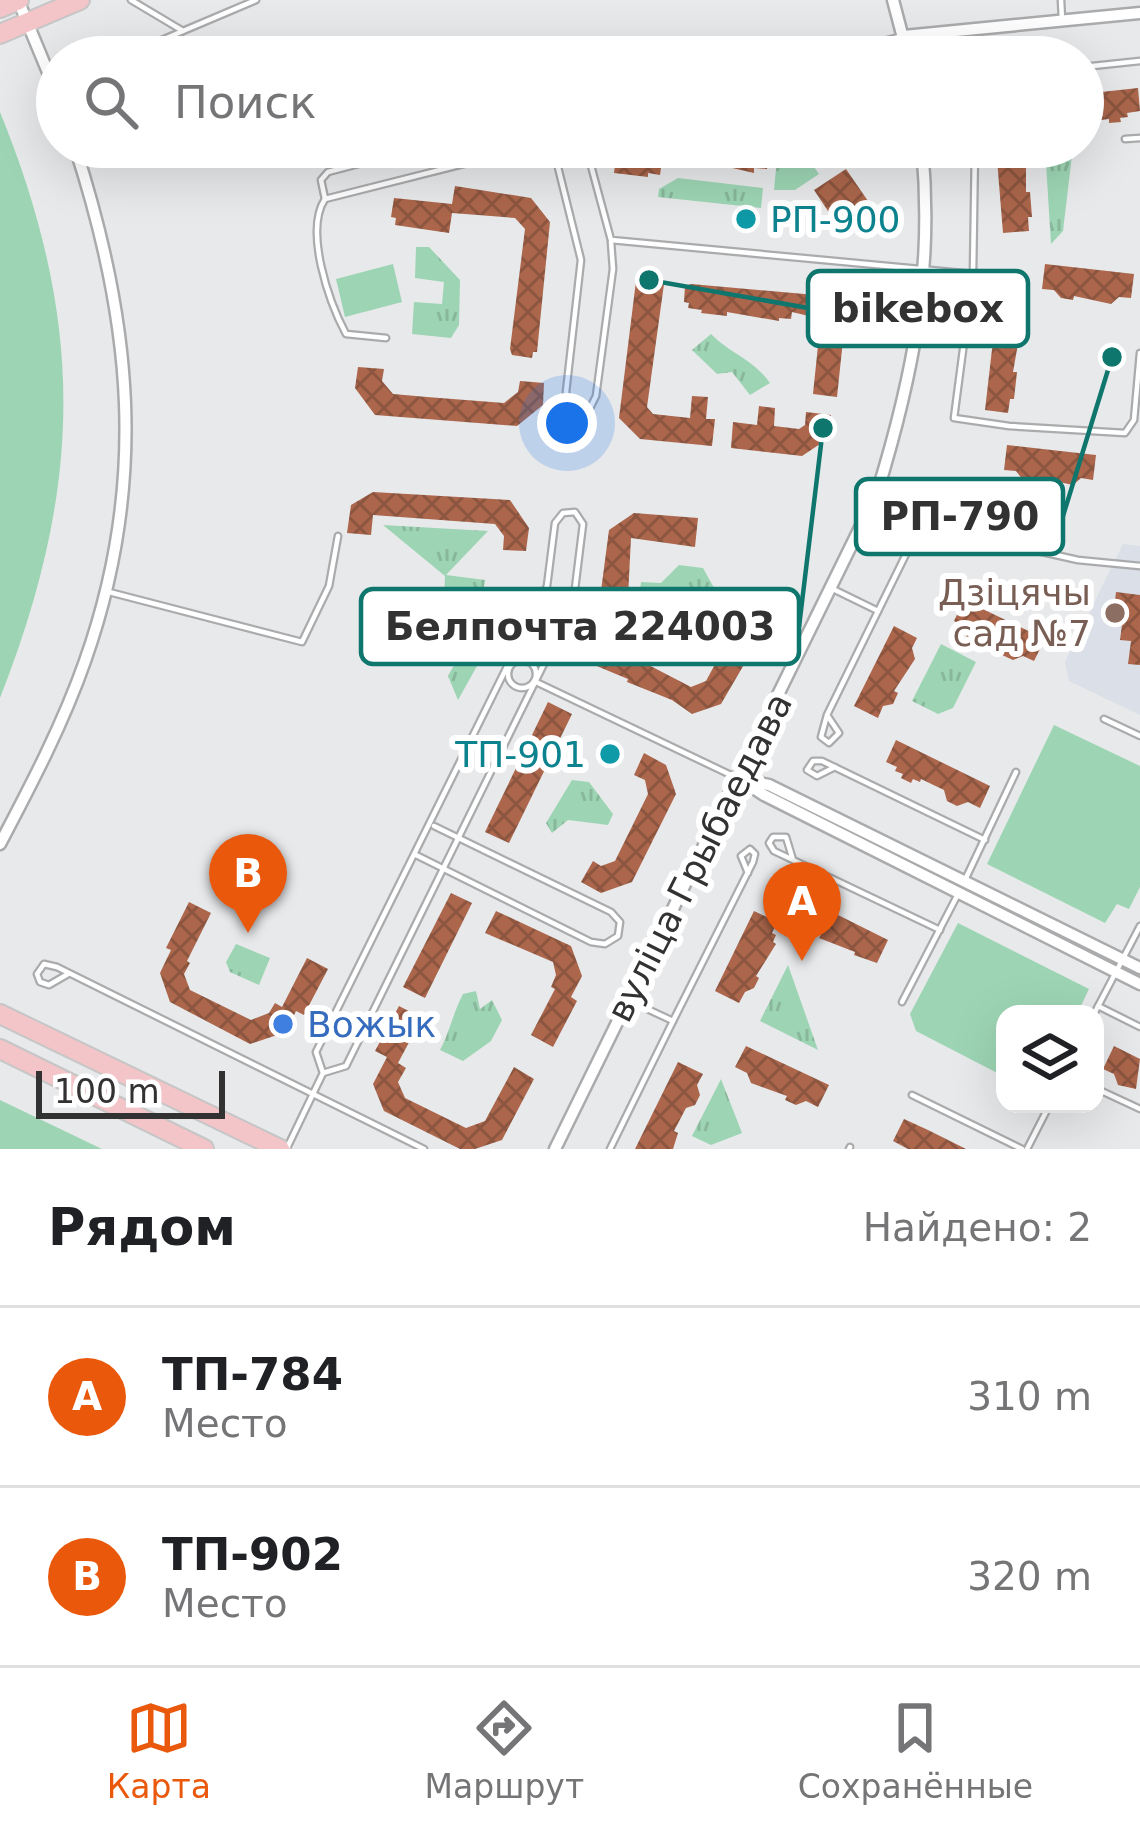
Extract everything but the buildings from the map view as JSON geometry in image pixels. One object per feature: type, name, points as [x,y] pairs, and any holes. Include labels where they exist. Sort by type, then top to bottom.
[{"type":"highway","points":[[0,8],[18,0]]},
{"type":"highway","points":[[0,34],[80,0]]},
{"type":"highway","points":[[0,1014],[283,1149]]},
{"type":"highway","points":[[0,1049],[204,1149]]},
{"type":"street","points":[[18,0],[36,44]]},
{"type":"street","points":[[892,0],[904,36],[1140,13]]},
{"type":"street","points":[[0,844],[85,661],[105,591],[122,486],[124,357],[106,252],[81,168]]},
{"type":"street","name":"вуліца Грыбаедава","points":[[555,1149],[878,493],[901,416],[921,317],[923,168]]},
{"type":"street","points":[[740,779],[769,785],[1140,968]]},
{"type":"street","points":[[740,779],[1140,983]]},
{"type":"lane","points":[[131,0],[183,31]]},
{"type":"lane","points":[[171,36],[256,0]]},
{"type":"lane","points":[[1061,0],[1062,20]]},
{"type":"lane","points":[[1104,65],[1140,61]]},
{"type":"lane","points":[[1125,139],[1140,138]]},
{"type":"lane","points":[[343,168],[328,172],[321,180],[325,199],[315,233],[346,334],[386,338]]},
{"type":"lane","points":[[325,199],[448,168]]},
{"type":"lane","points":[[558,168],[581,260],[566,392],[568,404],[578,411],[590,408],[596,396],[613,268],[611,240],[592,168]]},
{"type":"lane","points":[[975,168],[973,274],[954,418],[1125,433],[1134,420],[1140,353]]},
{"type":"lane","points":[[611,240],[973,274]]},
{"type":"lane","points":[[283,1149],[323,1073],[346,1066],[578,591],[584,524],[575,512],[563,513],[555,523],[548,586],[316,1052],[323,1073]]},
{"type":"lane","points":[[105,591],[302,642],[329,586],[338,536]]},
{"type":"lane","points":[[827,715],[910,546],[922,538],[1140,566]]},
{"type":"lane","points":[[832,589],[878,611]]},
{"type":"lane","points":[[526,660],[534,666],[535,681],[527,688],[517,688],[509,682],[509,667],[526,660]]},
{"type":"lane","points":[[535,681],[740,779]]},
{"type":"lane","points":[[1104,719],[1140,736]]},
{"type":"lane","points":[[835,767],[986,839]]},
{"type":"lane","points":[[902,1002],[1016,772]]},
{"type":"lane","points":[[416,855],[591,942],[605,944],[618,936],[620,922],[611,912],[432,825]]},
{"type":"lane","points":[[793,860],[788,840],[772,837],[772,849],[793,860],[940,930]]},
{"type":"lane","points":[[610,1149],[748,873]]},
{"type":"lane","points":[[1099,1005],[1140,926]]},
{"type":"lane","points":[[68,974],[49,985],[40,982],[37,974],[48,964],[424,1149]]},
{"type":"lane","points":[[628,1000],[673,1021]]},
{"type":"lane","points":[[1104,1013],[1140,1027]]},
{"type":"lane","points":[[1104,1092],[1140,1109]]},
{"type":"lane","points":[[912,1095],[1024,1149],[1044,1113]]},
{"type":"shaded area","name":"Дзіцячы сад №7","points":[[1123,544],[1140,546],[1140,715],[1069,681],[1065,662]]},
{"type":"green space","points":[[0,112],[48,263],[60,335],[63,405],[59,475],[47,547],[0,698]]},
{"type":"green space","points":[[776,168],[815,168],[819,174],[795,190],[774,190]]},
{"type":"green space","points":[[1046,168],[1070,168],[1063,231],[1051,244]]},
{"type":"green space","points":[[678,178],[763,188],[761,208],[658,197],[659,189]]},
{"type":"green space","points":[[416,247],[429,247],[460,280],[459,325],[451,338],[412,334],[414,302],[442,304],[444,282],[415,278]]},
{"type":"green space","points":[[393,264],[402,302],[345,317],[336,279]]},
{"type":"green space","points":[[711,334],[770,383],[750,395],[732,372],[717,374],[692,350]]},
{"type":"green space","points":[[383,525],[488,531],[446,575],[485,580],[473,608],[457,617],[426,620],[419,602],[444,603],[445,576]]},
{"type":"green space","points":[[679,565],[703,568],[728,613],[726,618],[690,620],[682,609],[673,610],[666,620],[637,618],[641,582],[661,583]]},
{"type":"green space","points":[[473,625],[499,639],[458,700],[448,676],[454,665],[448,647],[459,628]]},
{"type":"green space","points":[[941,644],[976,662],[953,708],[938,714],[912,701]]},
{"type":"green space","points":[[1054,725],[1140,766],[1140,887],[1129,909],[1117,904],[1105,923],[987,864]]},
{"type":"green space","points":[[572,780],[589,782],[613,814],[608,825],[568,820],[552,833],[546,823]]},
{"type":"green space","points":[[958,923],[1089,989],[1081,1005],[996,1005],[996,1072],[916,1031],[910,1014]]},
{"type":"green space","points":[[236,944],[270,958],[259,985],[230,972],[226,962]]},
{"type":"green space","points":[[788,965],[818,1050],[760,1021]]},
{"type":"green space","points":[[476,991],[480,1009],[492,1000],[502,1020],[491,1041],[463,1061],[440,1050],[463,994]]},
{"type":"green space","points":[[721,1079],[742,1133],[711,1145],[692,1136]]},
{"type":"green space","points":[[0,1100],[102,1149],[0,1149]]},
{"type":"place","name":"РП-900","points":[[746,219]]},
{"type":"place","name":"bikebox","points":[[649,280]]},
{"type":"place","name":"РП-790","points":[[1112,357]]},
{"type":"place","name":"Белпочта 224003","points":[[823,428]]},
{"type":"place","name":"Дзіцячы сад №7","points":[[1115,613]]},
{"type":"place","name":"ТП-901","points":[[610,754]]},
{"type":"place","name":"ТП-902","points":[[248,933]]},
{"type":"place","name":"ТП-784","points":[[802,961]]},
{"type":"place","name":"Вожык","points":[[283,1024]]}]
